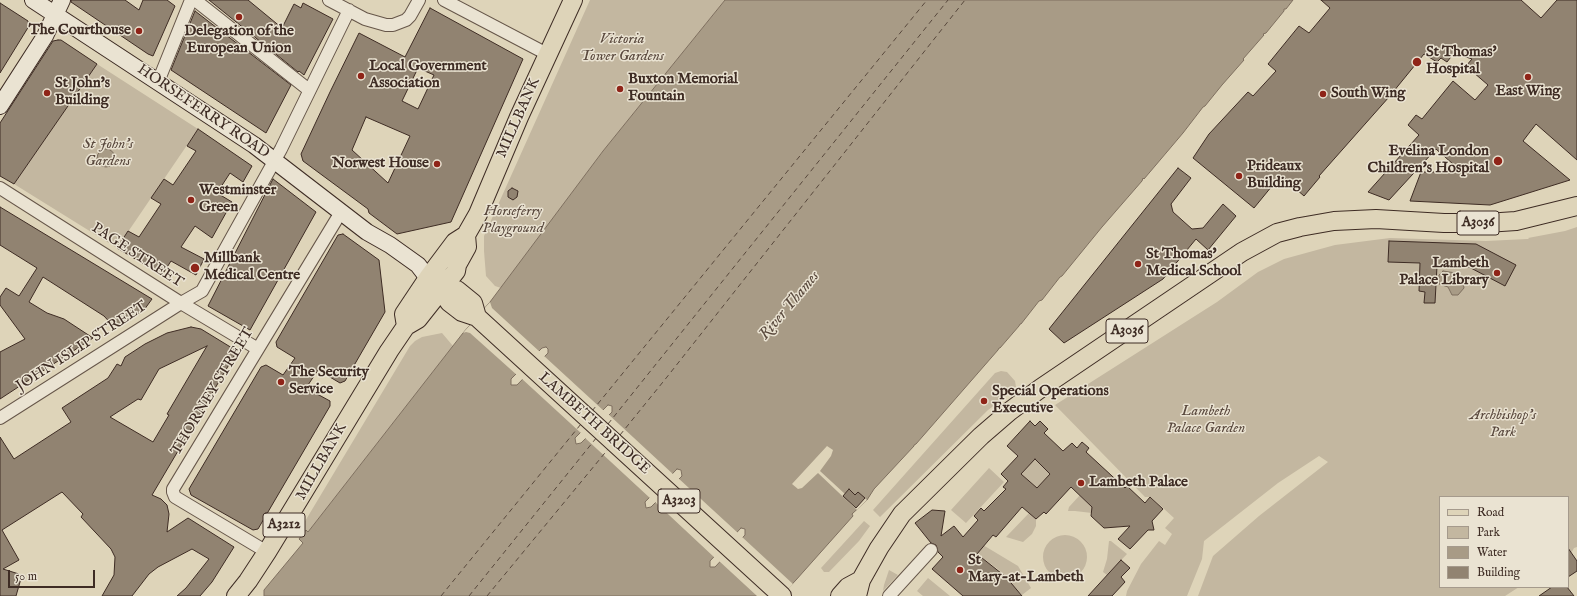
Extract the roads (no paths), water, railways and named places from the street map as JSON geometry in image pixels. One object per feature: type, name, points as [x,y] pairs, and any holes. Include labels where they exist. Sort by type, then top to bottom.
[{"type":"main road","name":"HORSEFERRY ROAD","points":[[33,0],[243,138],[367,232],[390,245],[418,265],[428,278]]},
{"type":"main road","points":[[0,106],[45,36],[62,0]]},
{"type":"main road","name":"MILLBANK","points":[[406,326],[404,314],[428,278],[455,242],[466,235],[478,214],[547,54],[573,0]]},
{"type":"main road","name":"A3036","points":[[840,596],[848,587],[859,588],[879,548],[902,514],[976,441],[1004,416],[1042,388],[1236,256],[1272,236],[1300,226],[1334,221],[1376,219],[1444,223],[1486,223],[1516,221],[1577,206]]},
{"type":"main road","name":"MILLBANK","points":[[236,596],[248,582],[267,552],[367,386],[406,326],[418,319],[456,271],[457,265],[467,247],[466,235]]},
{"type":"main road","name":"LAMBETH BRIDGE","points":[[428,278],[443,289],[448,300],[458,309],[462,312],[477,317],[782,596]]},
{"type":"street","points":[[158,82],[192,0]]},
{"type":"street","points":[[195,0],[309,90]]},
{"type":"street","points":[[329,0],[376,23],[393,25],[400,23],[410,16],[419,0]]},
{"type":"street","points":[[444,0],[547,54]]},
{"type":"street","name":"JOHN ISLIP STREET","points":[[0,418],[180,302],[202,291],[281,149],[349,10]]},
{"type":"street","name":"PAGE STREET","points":[[0,188],[180,302],[258,349]]},
{"type":"street","name":"THORNEY STREET","points":[[267,552],[175,497],[173,492],[174,488],[341,212]]},
{"type":"street","points":[[889,596],[931,550]]},
{"type":"water","name":"River Thames","points":[[725,0],[1293,0],[1042,300],[1039,301],[1021,324],[781,596],[264,596],[264,590],[303,543],[299,539],[306,530],[308,532],[463,333],[490,302],[603,151]],"holes":[[[546,347],[548,349],[548,353],[517,385],[511,385],[511,379],[542,348]],[[608,405],[612,406],[612,412],[581,443],[576,444],[575,438]],[[677,469],[681,470],[682,476],[651,507],[646,508],[645,502]],[[741,528],[745,529],[745,535],[715,567],[710,567],[710,561]]]},
{"type":"water","points":[[106,149],[112,152],[115,158],[112,164],[106,167],[100,164],[97,158],[100,152]]},
{"type":"water","points":[[1443,271],[1456,273],[1462,278],[1464,288],[1458,295],[1452,295],[1448,287],[1439,284],[1439,275]]},
{"type":"place","name":"Delegation of the European Union","points":[[239,17]]},
{"type":"place","name":"The Courthouse","points":[[139,31]]},
{"type":"place","name":"St Thomas' Hospital","points":[[1417,62]]},
{"type":"place","name":"Local Government Association","points":[[361,76]]},
{"type":"place","name":"East Wing","points":[[1528,77]]},
{"type":"place","name":"Buxton Memorial Fountain","points":[[620,89]]},
{"type":"place","name":"St John's Building","points":[[47,93]]},
{"type":"place","name":"South Wing","points":[[1323,94]]},
{"type":"place","name":"Evelina London Children's Hospital","points":[[1498,161]]},
{"type":"place","name":"Norwest House","points":[[437,164]]},
{"type":"place","name":"Prideaux Building","points":[[1239,176]]},
{"type":"place","name":"Westminster Green","points":[[191,200]]},
{"type":"place","name":"St Thomas' Medical School","points":[[1138,264]]},
{"type":"place","name":"Millbank Medical Centre","points":[[195,268]]},
{"type":"place","name":"Lambeth Palace Library","points":[[1497,273]]},
{"type":"place","name":"The Security Service","points":[[281,382]]},
{"type":"place","name":"Special Operations Executive","points":[[984,401]]},
{"type":"place","name":"Lambeth Palace","points":[[1081,483]]},
{"type":"place","name":"St Mary-at-Lambeth","points":[[960,570]]},
{"type":"park label","name":"Victoria Tower Gardens","points":[[622,48]]},
{"type":"park label","name":"St John's Gardens","points":[[108,154]]},
{"type":"park label","name":"Horseferry Playground","points":[[513,220]]},
{"type":"park label","name":"Lambeth Palace Garden","points":[[1206,420]]},
{"type":"park label","name":"Archbishop's Park","points":[[1503,424]]}]
